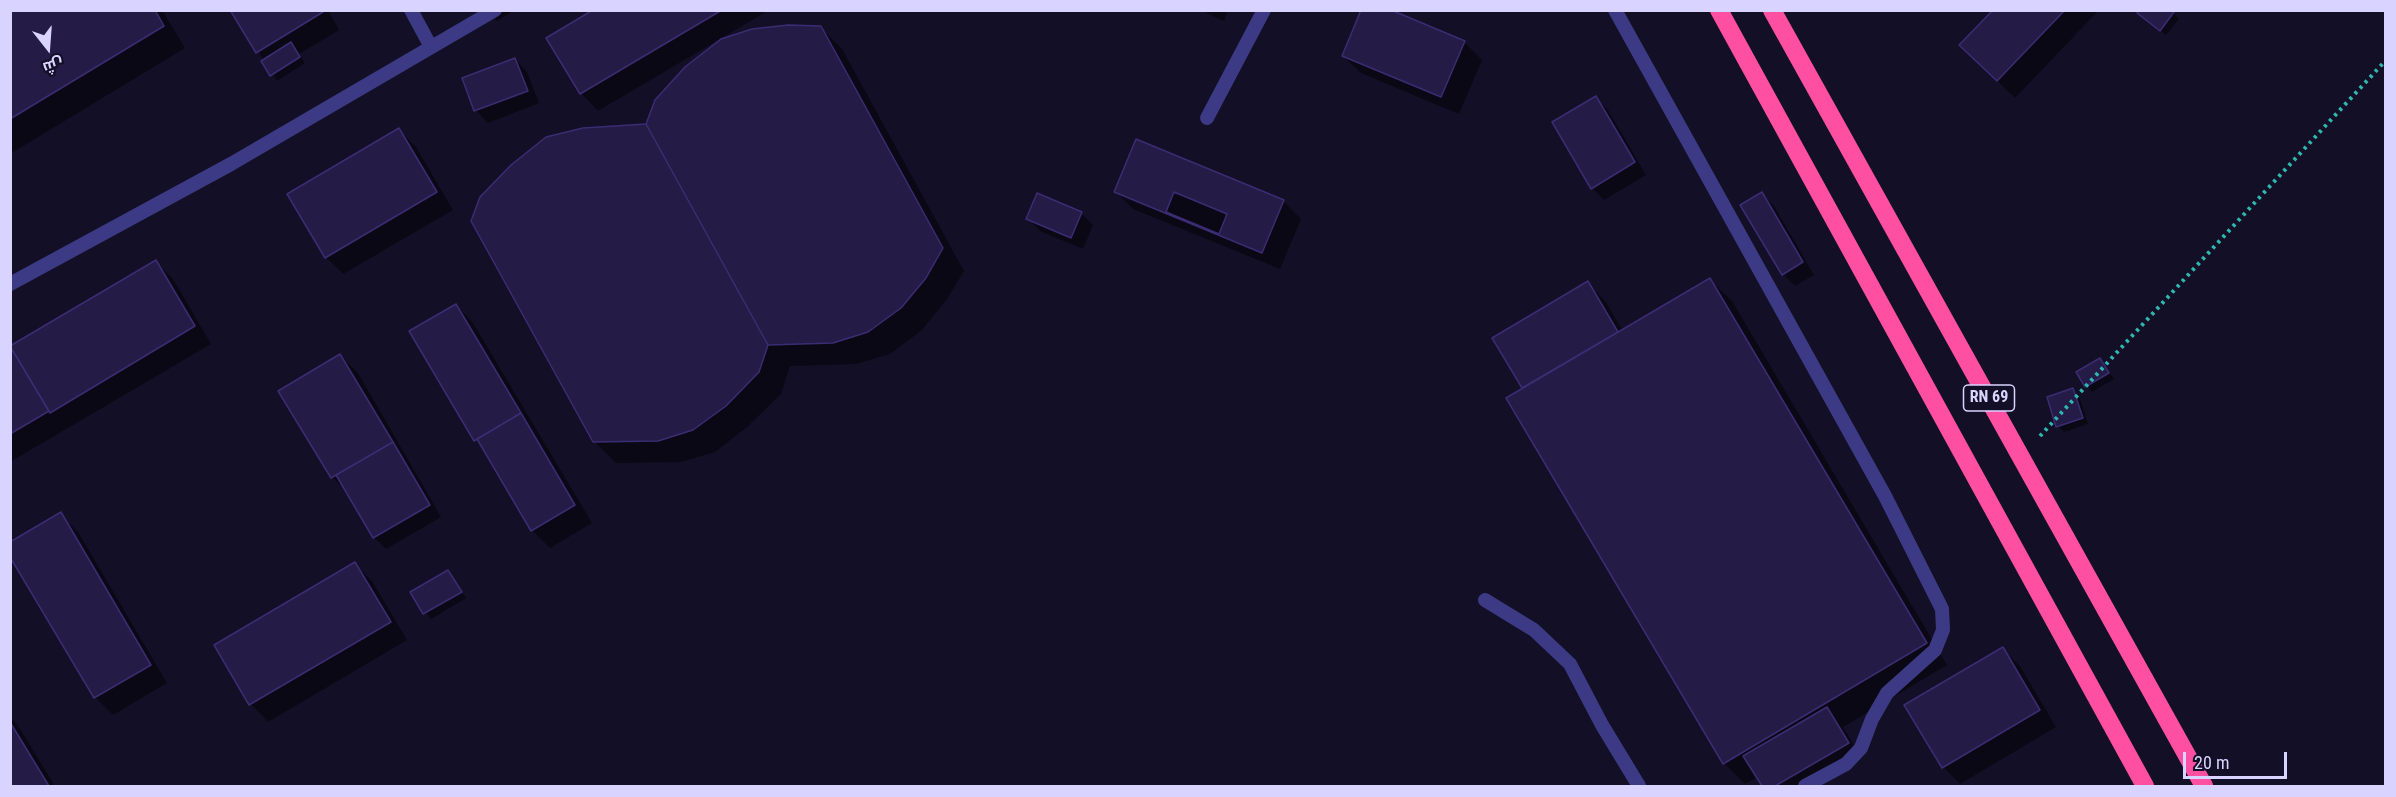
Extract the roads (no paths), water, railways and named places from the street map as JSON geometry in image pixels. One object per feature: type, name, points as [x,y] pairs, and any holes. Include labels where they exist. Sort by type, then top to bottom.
[{"type":"highway","name":"RN 69","points":[[1719,10],[2145,786]]},
{"type":"highway","name":"RN 69","points":[[1772,10],[2204,786]]},
{"type":"lane","points":[[411,10],[432,47]]},
{"type":"lane","points":[[10,284],[231,164],[495,10]]},
{"type":"lane","points":[[1208,118],[1264,10]]},
{"type":"lane","points":[[1615,10],[1885,496],[1942,609],[1943,630],[1935,650],[1887,693],[1872,719],[1861,748],[1846,764],[1806,786]]},
{"type":"lane","points":[[1485,600],[1534,630],[1570,664],[1602,725],[1639,786]]}]
